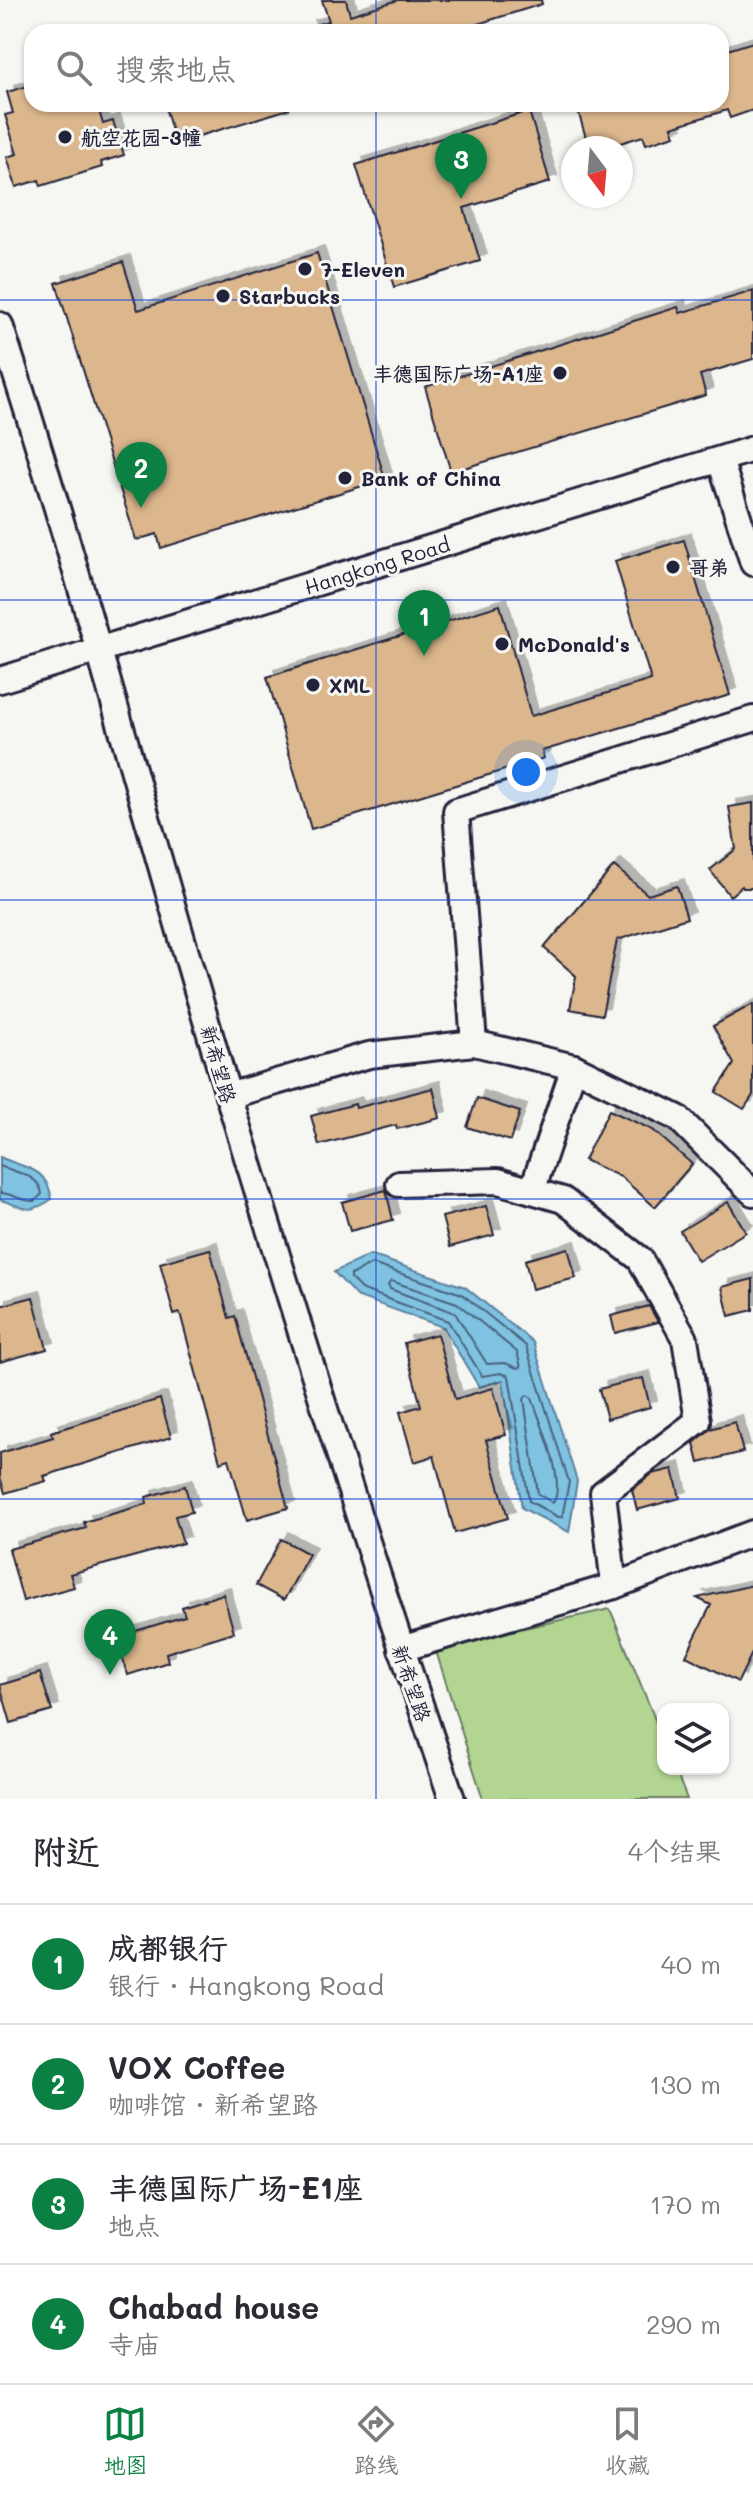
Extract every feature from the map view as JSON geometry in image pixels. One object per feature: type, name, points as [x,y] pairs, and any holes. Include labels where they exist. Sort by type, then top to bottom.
[{"type":"street","name":"新希望路","points":[[0,325],[100,650],[228,1096],[401,1649],[452,1799]]},
{"type":"street","name":"Hangkong Road","points":[[0,680],[753,449]]},
{"type":"street","points":[[720,460],[753,563]]},
{"type":"street","points":[[474,1043],[456,811],[753,719]]},
{"type":"street","points":[[228,1096],[369,1055],[474,1043],[574,1067],[678,1118],[753,1193]]},
{"type":"street","points":[[532,1191],[574,1067]]},
{"type":"street","points":[[399,1184],[498,1181],[563,1200],[640,1259],[685,1339],[698,1421],[603,1493],[614,1586]]},
{"type":"street","points":[[401,1649],[614,1586],[753,1533]]},
{"type":"green space","points":[[610,1609],[657,1724],[657,1775],[677,1775],[687,1799],[483,1799],[435,1648]]},
{"type":"water","points":[[0,1157],[40,1174],[52,1199],[31,1209],[0,1200]]},
{"type":"water","points":[[370,1255],[465,1287],[533,1342],[577,1481],[569,1532],[522,1508],[503,1380],[479,1387],[443,1327],[356,1296],[334,1272]]},
{"type":"building","points":[[322,0],[346,0],[350,15],[398,0],[541,0],[542,4],[478,24],[318,24],[329,21]]},
{"type":"building","points":[[753,42],[753,110],[730,118],[729,50]]},
{"type":"building","name":"航空花园-3幢","points":[[24,87],[24,112],[99,112],[103,124],[113,121],[124,155],[101,162],[102,167],[41,186],[39,180],[16,187],[7,157],[17,154],[5,115],[13,113],[7,92]]},
{"type":"building","points":[[166,112],[279,112],[199,136],[197,131],[174,138]]},
{"type":"building","points":[[529,112],[550,182],[464,208],[480,261],[394,287],[356,165]]},
{"type":"building","points":[[578,112],[721,112],[672,127],[675,135],[646,144],[643,136],[633,139],[633,136],[585,136]]},
{"type":"building","points":[[317,253],[385,479],[161,548],[157,534],[136,540],[56,283],[123,262],[138,310]]},
{"type":"building","points":[[753,291],[753,359],[700,375],[706,395],[451,472],[425,387],[678,307],[680,313]]},
{"type":"building","points":[[684,540],[730,695],[542,751],[544,758],[311,829],[267,677],[500,605],[531,716],[651,680],[615,561]]},
{"type":"building","points":[[753,803],[753,888],[742,886],[730,896],[710,870],[736,849],[729,807]]},
{"type":"building","points":[[614,866],[648,895],[677,886],[687,918],[617,940],[602,1015],[570,1009],[576,976],[544,948]]},
{"type":"building","points":[[753,1004],[753,1095],[744,1109],[716,1092],[734,1064],[713,1026]]},
{"type":"building","points":[[433,1088],[440,1118],[397,1129],[396,1125],[319,1145],[311,1116]]},
{"type":"building","points":[[477,1098],[520,1112],[510,1141],[467,1127]]},
{"type":"building","points":[[609,1110],[653,1130],[692,1164],[655,1207],[621,1177],[584,1160]]},
{"type":"building","points":[[386,1190],[393,1220],[350,1231],[342,1202]]},
{"type":"building","points":[[728,1202],[746,1232],[698,1261],[680,1231]]},
{"type":"building","points":[[486,1206],[494,1235],[450,1247],[442,1217]]},
{"type":"building","points":[[568,1248],[576,1278],[532,1289],[525,1260]]},
{"type":"building","points":[[210,1249],[229,1318],[235,1316],[288,1508],[247,1520],[229,1459],[220,1462],[180,1313],[174,1315],[160,1263]]},
{"type":"building","points":[[753,1279],[753,1310],[729,1316],[722,1287]]},
{"type":"building","points":[[33,1297],[47,1349],[0,1362],[0,1306]]},
{"type":"building","points":[[649,1306],[658,1322],[615,1333],[611,1316]]},
{"type":"building","points":[[437,1334],[455,1399],[493,1388],[506,1435],[486,1440],[508,1518],[455,1533],[434,1456],[414,1462],[400,1412],[421,1406],[404,1343]]},
{"type":"building","points":[[643,1378],[650,1407],[607,1419],[599,1389]]},
{"type":"building","points":[[160,1399],[171,1437],[44,1476],[46,1481],[5,1493],[0,1477],[0,1453],[53,1437],[51,1432]]},
{"type":"building","points":[[735,1422],[743,1452],[699,1463],[694,1443],[710,1429]]},
{"type":"building","points":[[673,1469],[680,1498],[637,1510],[632,1490],[652,1474]]},
{"type":"building","points":[[185,1486],[192,1512],[175,1516],[183,1543],[70,1574],[74,1587],[23,1601],[9,1549],[86,1528],[84,1522],[147,1504],[146,1497]]},
{"type":"building","points":[[281,1539],[309,1554],[284,1600],[256,1585]]},
{"type":"building","points":[[753,1585],[753,1651],[738,1682],[686,1656],[711,1605],[697,1598]]},
{"type":"building","points":[[223,1594],[234,1632],[166,1653],[168,1662],[128,1675],[116,1637],[185,1616],[182,1607]]},
{"type":"building","points":[[40,1673],[52,1711],[11,1723],[0,1685]]},
{"type":"place","name":"航空花园-3幢","points":[[65,137]]},
{"type":"place","name":"丰德国际广场-E1座","points":[[461,199]]},
{"type":"place","name":"7-Eleven","points":[[305,269]]},
{"type":"place","name":"Starbucks","points":[[223,296]]},
{"type":"place","name":"丰德国际广场-A1座","points":[[560,373]]},
{"type":"place","name":"Bank of China","points":[[345,478]]},
{"type":"place","name":"VOX Coffee","points":[[141,508]]},
{"type":"place","name":"哥弟","points":[[673,567]]},
{"type":"place","name":"McDonald's","points":[[502,644]]},
{"type":"place","name":"成都银行","points":[[424,656]]},
{"type":"place","name":"XML","points":[[313,685]]},
{"type":"place","name":"Chabad house","points":[[110,1675]]}]
